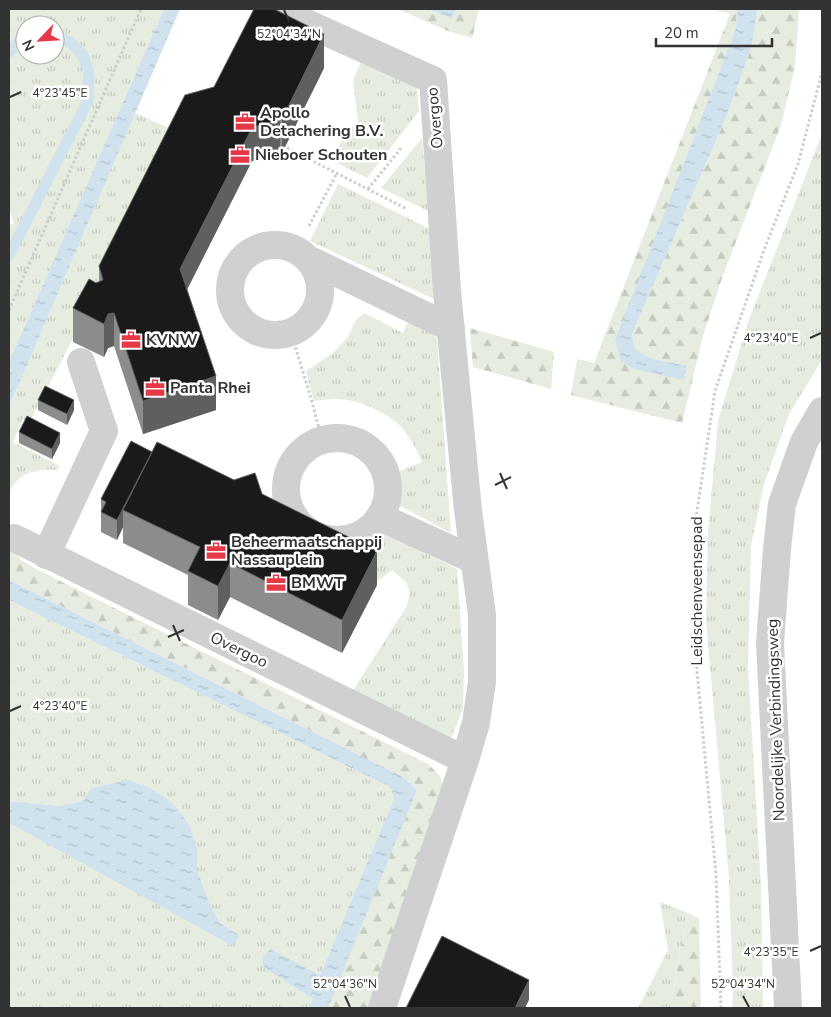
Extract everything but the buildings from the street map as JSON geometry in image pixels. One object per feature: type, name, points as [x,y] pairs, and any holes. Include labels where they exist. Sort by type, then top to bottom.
[{"type":"street","name":"Overgoo","points":[[276,9],[433,80],[450,328],[468,510],[482,615],[482,682],[476,723],[465,760],[382,1008]]},
{"type":"street","points":[[302,255],[317,271],[321,286],[320,301],[314,314],[304,326],[291,333],[276,336],[261,334],[248,327],[238,316],[232,302],[230,287],[234,272],[241,260],[253,250],[267,246],[282,246],[302,255],[450,328]]},
{"type":"street","points":[[46,555],[104,431],[81,362]]},
{"type":"street","name":"Noordelijke Verbindingsweg","points":[[788,1008],[770,643],[782,504],[804,442],[822,411]]},
{"type":"street","points":[[332,438],[348,439],[364,446],[376,456],[384,470],[388,486],[386,502],[380,517],[368,530],[352,538],[335,540],[318,536],[303,528],[292,514],[286,498],[286,480],[292,464],[302,451],[322,440],[332,438]]},
{"type":"street","points":[[380,517],[474,560]]},
{"type":"street","name":"Overgoo","points":[[14,538],[465,760]]},
{"type":"path","points":[[9,310],[141,9]]},
{"type":"path","name":"Leidschenveensepad","points":[[721,1008],[716,875],[696,660],[695,524],[715,391],[764,250],[798,164],[822,72]]},
{"type":"path","points":[[287,148],[443,227]]},
{"type":"path","points":[[302,255],[337,173]]},
{"type":"path","points":[[291,333],[312,398],[322,440]]},
{"type":"green space","points":[[9,9],[164,9],[9,362],[9,225],[14,223],[9,209]]},
{"type":"green space","points":[[398,9],[428,9],[452,19],[456,9],[479,9],[472,38],[448,31]]},
{"type":"green space","points":[[712,9],[737,9],[736,29],[621,361],[686,365],[657,360],[643,355],[634,346],[632,334],[727,115],[751,49],[756,9],[799,9],[795,66],[781,125],[722,278],[703,336],[682,423],[571,395],[577,359],[594,363],[730,14]]},
{"type":"green space","points":[[362,59],[414,83],[417,89],[419,111],[367,178],[333,161],[343,136],[358,122],[353,80]]},
{"type":"green space","points":[[135,113],[180,133],[29,423],[23,419],[13,442],[60,466],[57,470],[42,470],[23,476],[9,492],[9,407]]},
{"type":"green space","points":[[822,134],[822,360],[789,414],[764,484],[751,545],[748,668],[761,886],[763,1008],[732,1008],[729,878],[706,622],[708,533],[718,421],[748,322]]},
{"type":"green space","points":[[422,138],[428,211],[381,188]]},
{"type":"green space","points":[[338,184],[430,229],[436,300],[310,241]]},
{"type":"green space","points":[[364,313],[403,333],[408,321],[433,333],[437,339],[451,533],[399,505],[395,473],[422,462],[411,441],[398,424],[378,410],[355,402],[344,399],[314,401],[306,371],[334,352],[348,337],[356,320]]},
{"type":"green space","points":[[470,328],[554,352],[551,389],[473,367]]},
{"type":"green space","points":[[381,531],[457,569],[464,671],[463,708],[448,746],[350,695],[407,606],[410,593],[406,582],[392,570],[378,581],[285,534],[357,544]]},
{"type":"green space","points":[[9,546],[21,560],[36,569],[428,764],[440,776],[445,793],[370,1008],[327,1008],[417,790],[403,777],[9,580]]},
{"type":"green space","points":[[9,600],[390,787],[394,799],[320,975],[270,950],[264,968],[313,999],[309,1008],[9,1008],[9,823],[233,945],[239,935],[220,923],[210,904],[197,870],[197,847],[165,797],[146,786],[127,780],[91,788],[82,801],[61,806],[9,801]]},
{"type":"green space","points":[[660,902],[688,913],[670,1008],[638,1008],[668,950]]},
{"type":"green space","points":[[688,913],[699,919],[701,1008],[670,1008]]},
{"type":"water","points":[[164,9],[180,9],[9,407],[9,362]]},
{"type":"water","points":[[428,9],[456,9],[452,19]]},
{"type":"water","points":[[737,9],[756,9],[757,11],[751,49],[727,115],[632,334],[634,346],[643,355],[658,360],[687,365],[684,380],[634,369],[621,361],[615,340],[736,29]]},
{"type":"water","points":[[9,580],[403,777],[417,790],[328,1008],[309,1008],[313,999],[264,968],[262,958],[270,949],[320,975],[394,799],[390,787],[9,600]]},
{"type":"water","points":[[127,780],[146,786],[165,797],[177,808],[189,825],[197,847],[197,870],[210,904],[220,923],[239,935],[233,946],[9,823],[9,801],[61,806],[82,801],[91,788]]},
{"type":"waterway","points":[[9,255],[88,101],[89,73],[83,55],[65,40]]},
{"type":"waterway","points":[[9,52],[15,46]]},
{"type":"place","name":"Apollo Detachering B.V.","points":[[245,122]]},
{"type":"place","name":"Nieboer Schouten","points":[[240,155]]},
{"type":"place","name":"KVNW","points":[[131,340]]},
{"type":"place","name":"Panta Rhei","points":[[155,388]]},
{"type":"place","name":"Beheermaatschappij Nassauplein","points":[[216,551]]},
{"type":"place","name":"BMWT","points":[[276,583]]}]
